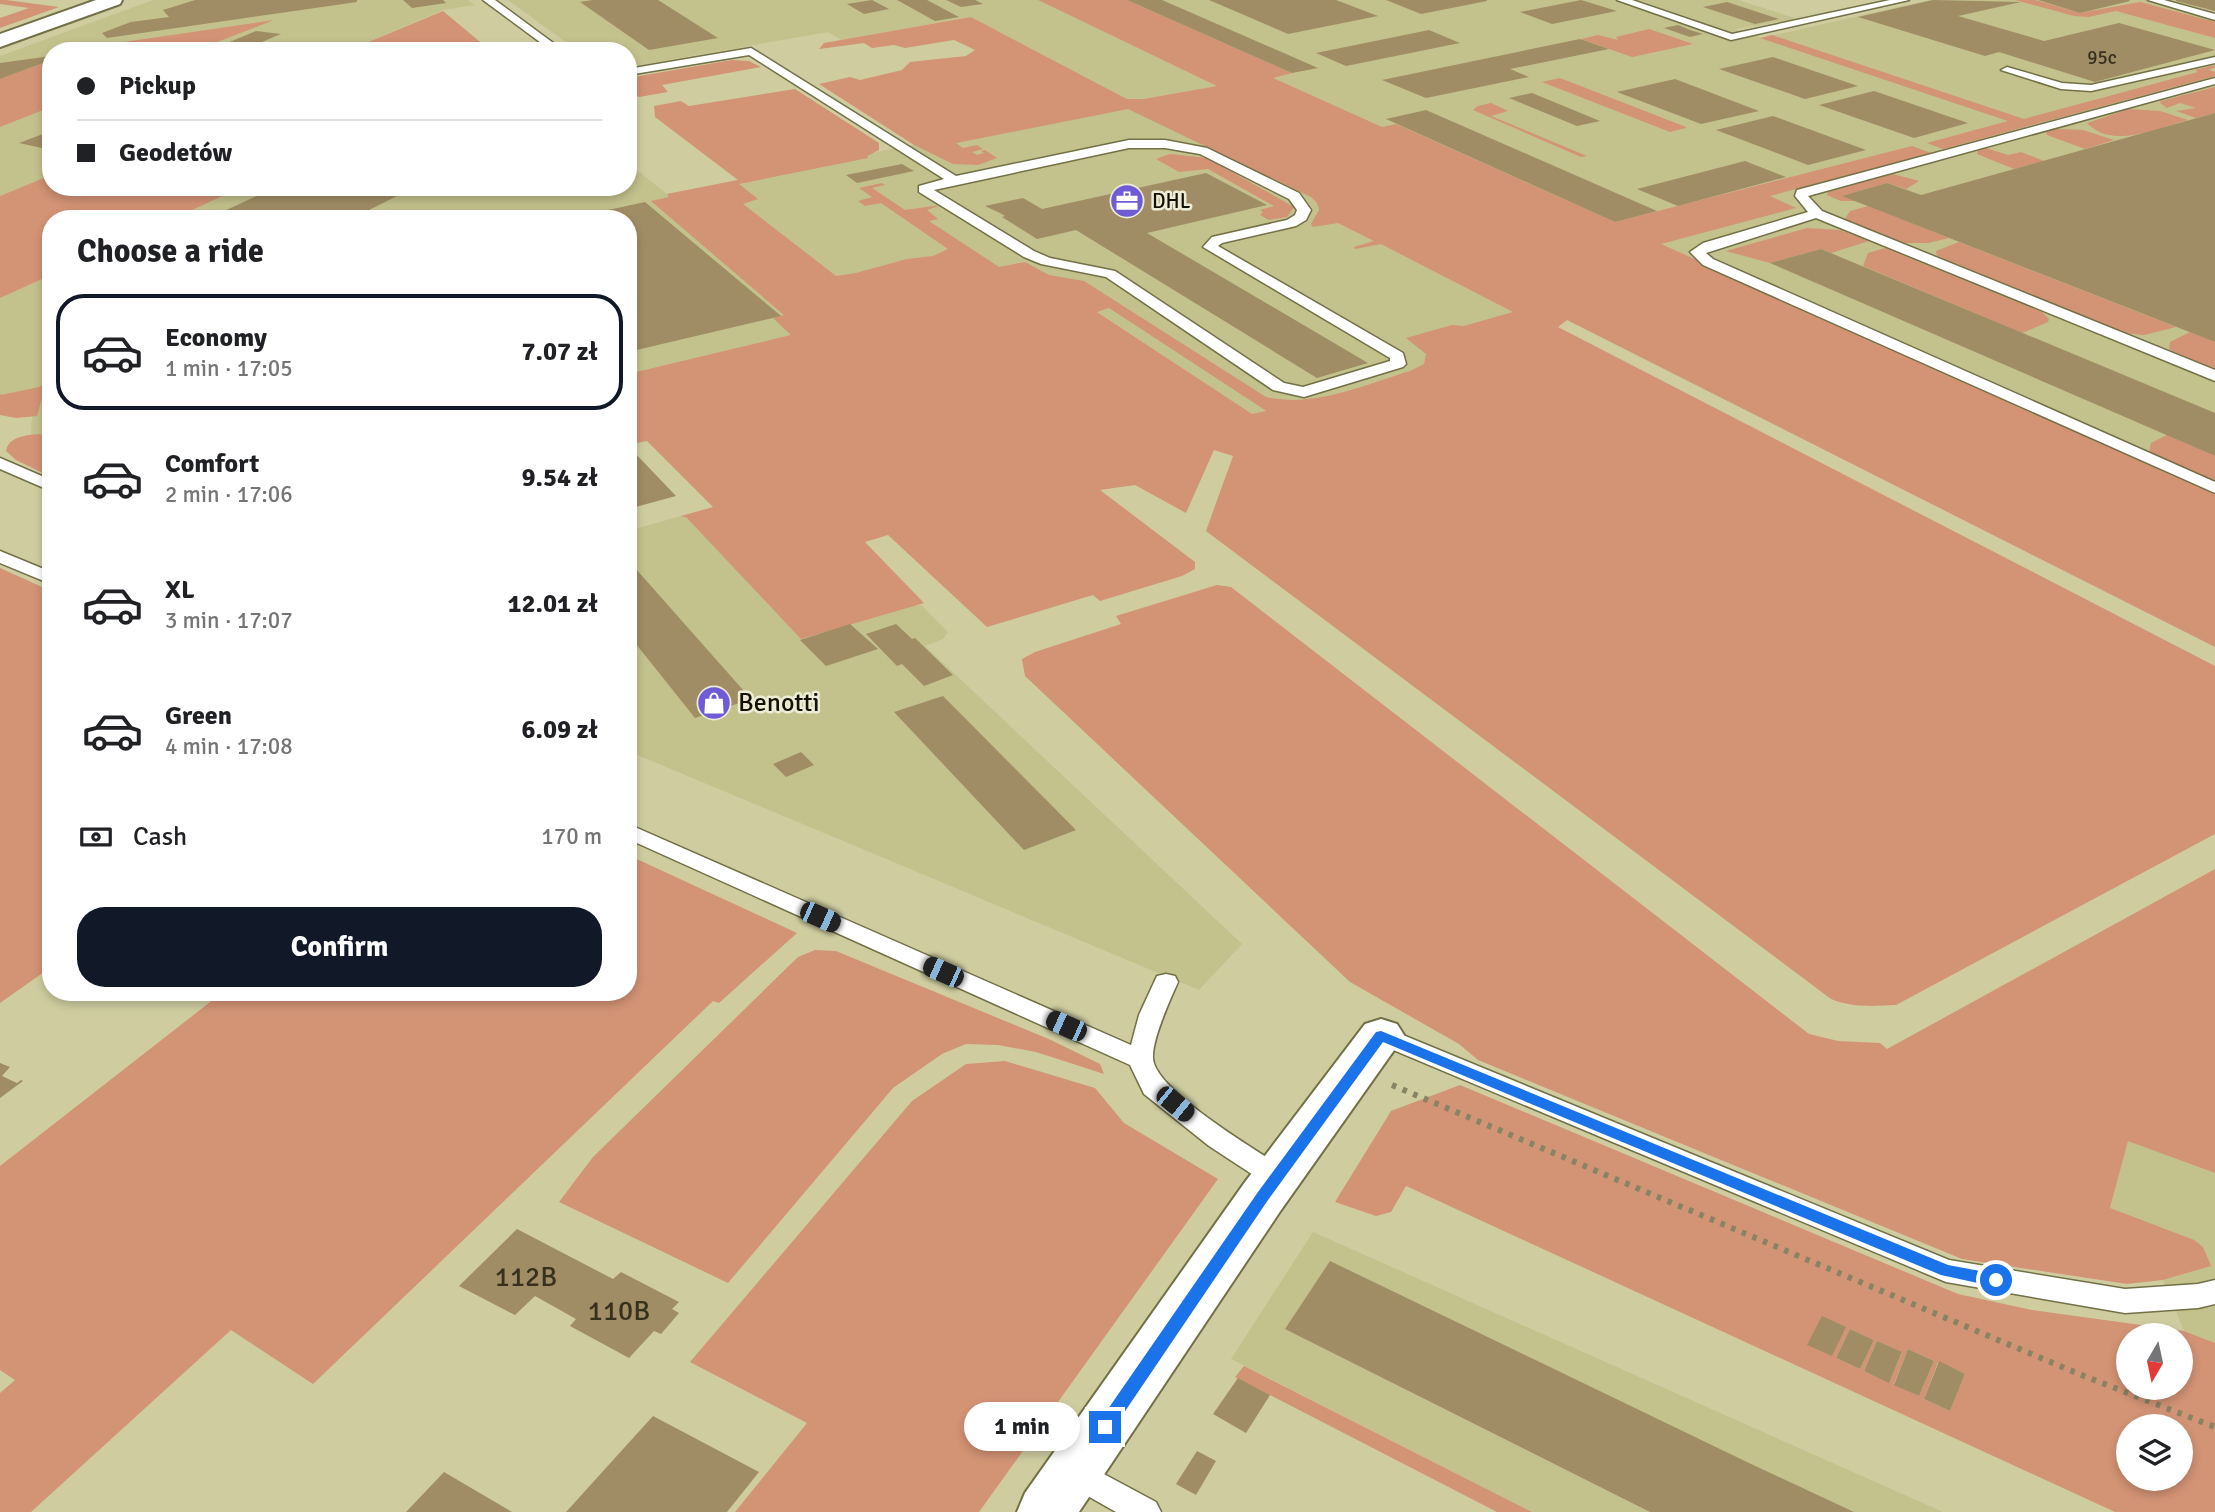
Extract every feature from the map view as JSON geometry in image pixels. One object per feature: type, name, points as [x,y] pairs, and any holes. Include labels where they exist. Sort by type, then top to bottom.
[{"type":"street","points":[[0,41],[113,0]]},
{"type":"street","points":[[1060,1492],[1277,1177],[1368,1052]]},
{"type":"lane","points":[[488,0],[546,42]]},
{"type":"lane","points":[[1622,0],[1731,37],[1904,0]]},
{"type":"lane","points":[[1847,0],[1871,7]]},
{"type":"lane","points":[[2153,0],[2215,17]]},
{"type":"lane","points":[[637,70],[751,51],[954,180],[1129,144],[1165,144],[1203,151],[1294,196],[1304,210],[1301,217],[1292,223],[1217,240],[1212,242],[1210,247],[1398,356],[1398,364],[1304,392],[1279,387],[1110,274],[1046,261],[1029,254],[924,189],[954,180]]},
{"type":"lane","points":[[2007,70],[2061,86],[2091,88],[2215,60]]},
{"type":"lane","points":[[2215,81],[1802,193],[1804,201],[1817,214],[2215,376]]},
{"type":"lane","points":[[1817,214],[1708,246],[1697,252],[1698,256],[2215,488]]},
{"type":"lane","points":[[0,463],[42,482]]},
{"type":"lane","points":[[0,556],[42,575]]},
{"type":"lane","points":[[637,835],[1140,1059]]},
{"type":"lane","points":[[1166,982],[1151,1015],[1140,1059],[1153,1087],[1218,1139],[1277,1177]]},
{"type":"lane","points":[[1368,1052],[1946,1271],[2125,1301],[2199,1296],[2215,1292]]},
{"type":"lane","points":[[1060,1492],[1145,1512]]},
{"type":"path","points":[[1368,1052],[2079,1374],[2215,1427]]},
{"type":"shaded area","points":[[0,0],[59,7],[0,28],[0,18],[29,8],[0,4]]},
{"type":"shaded area","points":[[153,0],[468,0],[475,5],[443,10],[368,42],[217,42],[270,21],[140,42],[42,42],[42,67],[0,83],[0,56]]},
{"type":"shaded area","points":[[508,0],[1038,0],[1218,86],[1135,100],[1567,320],[1264,422],[1096,311],[637,381],[637,210],[192,210],[223,196],[637,196],[637,170],[667,194],[1131,101],[971,17],[842,40],[828,32],[637,65],[637,42],[566,42]]},
{"type":"shaded area","points":[[1038,0],[1127,0],[1292,73],[1273,78],[1382,127],[1396,124],[1615,222],[1912,146],[1931,153],[1770,196],[1796,208],[1661,244],[2215,492],[2215,647],[1567,320],[1558,327],[2215,666],[2215,834],[1896,1005],[1855,1005],[1831,999],[1206,531],[1233,456],[1214,450],[1186,513],[1135,485],[1100,490],[1195,562],[1195,569],[1182,576],[1100,601],[1093,595],[987,627],[888,535],[865,542],[924,603],[801,639],[687,518],[681,516],[713,507],[647,441],[637,443],[637,372],[791,335],[773,318],[784,315],[651,201],[669,197],[667,194],[738,180],[655,117],[654,106],[681,101],[689,106],[795,89],[879,143],[879,150],[867,156],[868,158],[739,184],[758,199],[743,204],[836,276],[907,259],[933,256],[948,249],[881,203],[865,206],[858,201],[872,197],[859,188],[882,183],[885,185],[872,188],[905,210],[941,205],[927,210],[938,219],[929,221],[999,267],[1025,262],[1049,275],[1084,281],[1266,397],[1302,400],[1321,397],[1410,371],[1424,364],[1426,354],[1406,338],[1513,312],[1381,244],[1355,249],[1354,247],[1374,241],[1338,223],[1313,227],[1311,224],[1319,210],[1311,197],[1128,109],[956,143],[963,148],[977,145],[983,149],[972,152],[977,155],[985,150],[997,158],[978,165],[953,164],[914,145],[819,84],[850,77],[860,80],[902,70],[910,62],[966,56],[975,50],[954,40],[905,48],[894,45],[872,48],[864,43],[819,49],[824,43],[971,17],[1127,99],[1143,99],[1217,86]],"holes":[[[1109,308],[1266,411],[1252,414],[1097,312]]]},
{"type":"shaded area","points":[[1128,0],[1738,0],[1798,19],[1735,29],[1761,38],[1929,0],[2215,0],[2215,504],[1271,78],[1291,73]]},
{"type":"shaded area","points":[[2015,0],[2035,0],[2080,13],[2140,2],[2215,22],[2215,38],[2116,11],[2088,17],[2074,16]]},
{"type":"shaded area","points":[[443,11],[480,42],[369,42]]},
{"type":"shaded area","points":[[274,20],[217,42],[124,42]]},
{"type":"shaded area","points":[[1649,29],[1693,44],[1632,57],[1581,39],[1598,35],[1618,40],[1616,37]]},
{"type":"shaded area","points":[[1772,35],[2024,119],[2198,72],[2195,70],[2215,65],[2209,70],[2215,72],[2215,76],[1943,149],[1927,143],[2008,121],[1760,38]]},
{"type":"shaded area","points":[[732,60],[749,61],[761,67],[662,85],[668,92],[639,97],[637,76]]},
{"type":"shaded area","points":[[42,63],[42,111],[0,127],[0,79]]},
{"type":"shaded area","points":[[1560,78],[1686,128],[1670,132],[1542,82]]},
{"type":"shaded area","points":[[2215,87],[2215,113],[2196,118],[2176,111],[2196,108],[2180,103],[2167,108],[2160,103],[2161,101]]},
{"type":"shaded area","points":[[1491,103],[1508,111],[1491,116],[1587,156],[1581,157],[1473,110]]},
{"type":"shaded area","points":[[2129,109],[2160,111],[2188,120],[2149,132],[2122,136],[2097,131],[2087,123]]},
{"type":"shaded area","points":[[42,111],[42,179],[0,196],[0,127]]},
{"type":"shaded area","points":[[2057,129],[2083,130],[2114,140],[2085,149],[2047,135],[2046,132]]},
{"type":"shaded area","points":[[1986,148],[2008,155],[2021,152],[2044,161],[2014,169],[1977,154],[1978,150]]},
{"type":"shaded area","points":[[1170,154],[1207,158],[1294,207],[1287,217],[1269,220],[1260,215],[1263,212],[1260,210],[1274,206],[1208,169],[1179,172],[1156,159]]},
{"type":"shaded area","points":[[1893,174],[1919,181],[1906,189],[1887,183],[1843,196],[1856,201],[1841,201],[1827,195],[1828,192]]},
{"type":"shaded area","points":[[42,179],[42,196],[223,196],[192,210],[42,210],[42,279],[0,298],[0,196]]},
{"type":"shaded area","points":[[1868,206],[1949,238],[1928,243],[1904,243],[1845,219],[1850,211]]},
{"type":"shaded area","points":[[1807,228],[1840,230],[1869,241],[1831,253],[1821,249],[1770,263],[1726,251]]},
{"type":"shaded area","points":[[1959,242],[2176,327],[2144,335],[2124,333],[1937,256],[1936,251]]},
{"type":"shaded area","points":[[1885,248],[2042,312],[2049,319],[2048,322],[2022,333],[1863,266],[1868,253]]},
{"type":"shaded area","points":[[42,279],[42,448],[32,444],[31,424],[39,390],[1,396],[0,393],[0,298]]},
{"type":"shaded area","points":[[2190,332],[2215,342],[2215,370],[2169,349],[2170,342]]},
{"type":"shaded area","points":[[42,386],[42,398],[37,416],[16,418],[0,415],[0,393],[1,395]]},
{"type":"shaded area","points":[[42,435],[42,473],[16,460],[6,451],[10,443],[23,436]]},
{"type":"shaded area","points":[[2167,435],[2215,456],[2215,482],[2149,453],[2151,443]]},
{"type":"shaded area","points":[[681,516],[911,605],[921,605],[948,632],[943,639],[925,646],[1242,944],[1199,990],[637,755],[637,528]]},
{"type":"shaded area","points":[[0,568],[42,587],[42,973],[0,1003]]},
{"type":"shaded area","points":[[1217,585],[1231,587],[1809,1034],[1838,1041],[1880,1043],[1887,1049],[2215,869],[2215,1173],[2128,1141],[2110,1208],[2194,1240],[2203,1247],[2211,1266],[2163,1280],[2127,1284],[1962,1259],[1478,1060],[1459,1044],[1350,982],[1025,676],[1022,659],[1035,652],[1121,624],[1116,616]]},
{"type":"shaded area","points":[[637,859],[797,933],[719,1003],[713,1001],[313,1384],[231,1330],[31,1512],[0,1512],[0,1393],[15,1380],[0,1370],[0,1166],[211,1001],[637,1001]]},
{"type":"shaded area","points":[[815,950],[836,951],[1051,1040],[1100,1064],[1104,1074],[1036,1052],[998,1045],[966,1044],[942,1054],[893,1088],[728,1283],[559,1202],[593,1157],[798,957]]},
{"type":"shaded area","points":[[1005,1061],[1095,1088],[1124,1123],[1218,1179],[979,1512],[735,1512],[807,1423],[690,1362],[912,1101],[966,1064]]},
{"type":"shaded area","points":[[1460,1085],[1958,1294],[2032,1310],[2126,1323],[2116,1323],[2116,1400],[2193,1400],[2193,1334],[2215,1343],[2215,1512],[2115,1512],[1406,1186],[1391,1212],[1376,1216],[1335,1202],[1391,1111]],"holes":[[[1850,1329],[1874,1340],[1860,1369],[1836,1358]],[[1877,1341],[1902,1353],[1889,1382],[1864,1371]],[[1908,1349],[1934,1361],[1919,1396],[1894,1384]],[[1938,1362],[1965,1374],[1950,1411],[1924,1399]]]},
{"type":"shaded area","points":[[2128,1140],[2215,1173],[2215,1343],[2193,1334],[2193,1323],[2181,1323],[2163,1280],[2211,1266],[2110,1209]]},
{"type":"shaded area","points":[[1313,1232],[1943,1512],[1532,1512],[1231,1359]]},
{"type":"shaded area","points":[[1244,1366],[1532,1512],[1497,1512],[1235,1377]]},
{"type":"building","points":[[195,0],[357,2],[107,38],[102,33],[131,22],[169,17],[163,10]]},
{"type":"building","points":[[403,0],[443,0],[446,3],[412,8]]},
{"type":"building","points":[[658,0],[718,38],[649,50],[580,2]]},
{"type":"building","points":[[872,0],[889,9],[864,14],[847,4]]},
{"type":"building","points":[[897,0],[927,0],[959,17],[935,21]]},
{"type":"building","points":[[946,0],[975,0],[983,4],[961,7]]},
{"type":"building","points":[[1127,0],[1162,0],[1318,68],[1292,73]]},
{"type":"building","points":[[1209,0],[1336,0],[1378,16],[1288,34]]},
{"type":"building","points":[[1386,0],[1487,0],[1487,1],[1421,14]]},
{"type":"building","points":[[1581,0],[1617,11],[1552,24],[1520,12]]},
{"type":"building","points":[[1933,0],[2021,2],[1958,16],[2044,41],[2119,23],[2215,50],[2095,82],[1999,52],[1985,56],[1858,17]]},
{"type":"building","points":[[2038,0],[2129,0],[2130,1],[2080,13]]},
{"type":"building","points":[[2215,0],[2215,11],[2176,1]]},
{"type":"building","points":[[1727,2],[1779,19],[1755,24],[1703,7]]},
{"type":"building","points":[[1678,25],[1703,34],[1690,37],[1664,28]]},
{"type":"building","points":[[1429,30],[1460,43],[1346,66],[1316,53]]},
{"type":"building","points":[[256,31],[281,34],[262,42],[230,42]]},
{"type":"building","points":[[1580,39],[1609,49],[1510,69],[1529,77],[1426,98],[1382,80]]},
{"type":"building","points":[[42,57],[42,63],[0,79],[0,63]]},
{"type":"building","points":[[1773,57],[1858,86],[1805,99],[1719,69]]},
{"type":"building","points":[[1675,79],[1759,111],[1701,124],[1617,92]]},
{"type":"building","points":[[1874,91],[1968,123],[1914,138],[1819,105]]},
{"type":"building","points":[[1532,93],[1600,121],[1577,126],[1509,98]]},
{"type":"building","points":[[1426,110],[1657,211],[1615,222],[1386,119]]},
{"type":"building","points":[[2215,113],[2215,342],[1842,196],[1887,183],[1921,195]]},
{"type":"building","points":[[1773,116],[1866,150],[1808,165],[1716,130]]},
{"type":"building","points":[[42,134],[42,148],[19,143]]},
{"type":"building","points":[[1745,161],[1786,177],[1678,206],[1637,189]]},
{"type":"building","points":[[902,164],[914,171],[857,183],[846,175]]},
{"type":"building","points":[[1206,173],[1267,205],[1147,233],[1368,363],[1317,378],[1076,230],[1037,239],[1002,217],[1005,216],[985,206],[1023,198],[1042,209]]},
{"type":"building","points":[[257,196],[397,196],[369,210],[226,210]]},
{"type":"building","points":[[645,202],[781,316],[637,350],[637,210],[608,210]]},
{"type":"building","points":[[1821,249],[2215,413],[2215,456],[1770,263]]},
{"type":"building","points":[[637,455],[676,496],[637,507]]},
{"type":"building","points":[[637,570],[751,699],[695,718],[637,645]]},
{"type":"building","points":[[850,624],[878,649],[826,666],[800,640]]},
{"type":"building","points":[[896,624],[912,639],[915,638],[953,675],[924,686],[902,664],[897,666],[866,634]]},
{"type":"building","points":[[943,696],[1076,830],[1024,850],[894,712]]},
{"type":"building","points":[[801,752],[814,765],[786,777],[773,764]]},
{"type":"building","points":[[0,1063],[10,1067],[2,1076],[17,1083],[23,1081],[0,1098]]},
{"type":"building","points":[[517,1229],[613,1279],[621,1272],[679,1302],[672,1309],[679,1313],[661,1334],[654,1331],[629,1358],[570,1326],[576,1319],[535,1296],[515,1315],[459,1286]]},
{"type":"building","points":[[1330,1261],[1854,1512],[1650,1512],[1285,1329]]},
{"type":"building","points":[[1822,1316],[1846,1327],[1832,1356],[1807,1345]]},
{"type":"building","points":[[1850,1329],[1874,1340],[1860,1369],[1836,1358]]},
{"type":"building","points":[[1877,1341],[1902,1352],[1889,1383],[1864,1371]]},
{"type":"building","points":[[1908,1349],[1934,1361],[1919,1396],[1894,1385]]},
{"type":"building","points":[[1939,1361],[1965,1374],[1950,1411],[1924,1399]]},
{"type":"building","points":[[1238,1378],[1270,1395],[1246,1433],[1213,1414]]},
{"type":"building","points":[[653,1416],[759,1472],[727,1512],[566,1512]]},
{"type":"building","points":[[1197,1451],[1216,1461],[1196,1495],[1176,1484]]},
{"type":"building","points":[[444,1472],[512,1512],[406,1512]]},
{"type":"place","name":"DHL","points":[[1127,201]]},
{"type":"place","name":"Benotti","points":[[714,703]]},
{"type":"route","points":[[1105,1427],[1263,1196],[1381,1035],[1946,1271],[1996,1280]]}]
